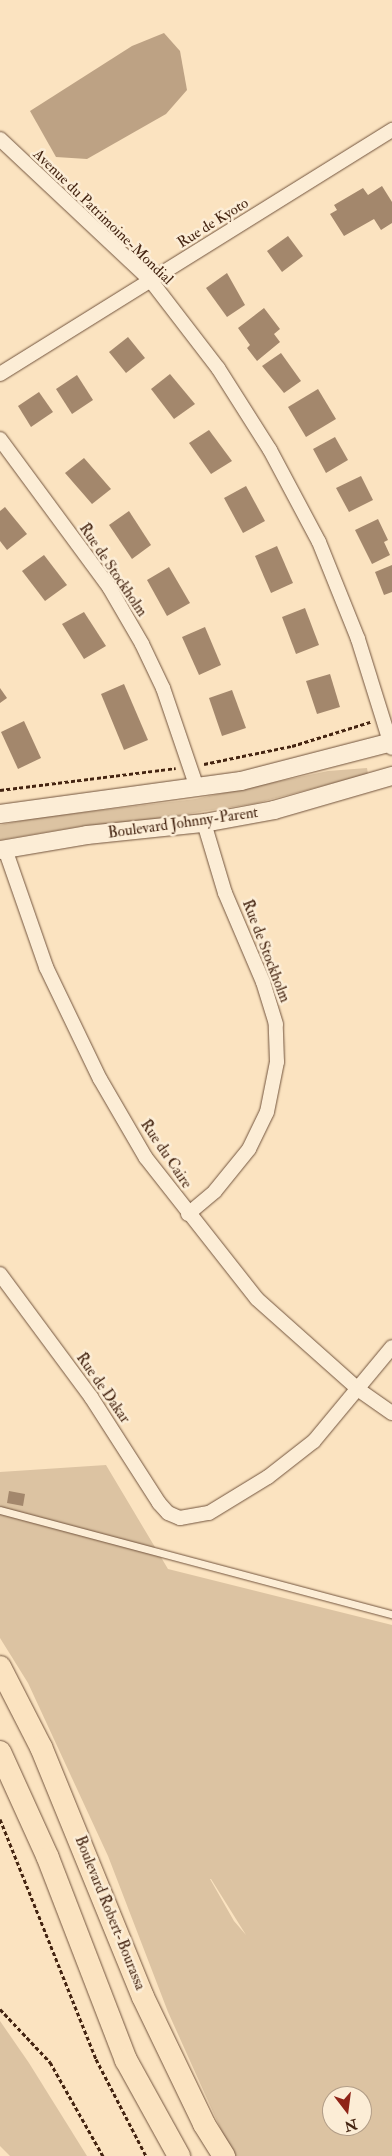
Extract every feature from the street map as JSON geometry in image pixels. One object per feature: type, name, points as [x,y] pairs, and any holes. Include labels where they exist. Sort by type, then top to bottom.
[{"type":"highway","name":"Boulevard Robert-Bourassa","points":[[0,1667],[56,1781],[143,1997],[204,2124],[224,2156]]},
{"type":"highway","points":[[0,1752],[51,1866],[126,2060],[179,2156]]},
{"type":"street","name":"Rue de Kyoto","points":[[0,374],[392,130]]},
{"type":"street","name":"Avenue du Patrimoine-Mondial","points":[[0,139],[150,281],[218,368],[270,450],[315,534],[358,639],[391,744]]},
{"type":"street","name":"Rue de Stockholm","points":[[0,439],[109,587],[142,644],[163,688],[197,788]]},
{"type":"street","points":[[0,814],[65,803],[197,788],[318,763],[391,744]]},
{"type":"street","name":"Boulevard Johnny-Parent","points":[[3,850],[87,835],[204,823],[319,799],[392,776]]},
{"type":"street","name":"Rue de Stockholm","points":[[188,1214],[215,1190],[249,1149],[267,1112],[277,1062],[276,1024],[263,982],[226,893],[204,823]]},
{"type":"street","name":"Rue du Caire","points":[[3,850],[46,967],[100,1079],[146,1158],[188,1214],[257,1299],[359,1390],[392,1413]]},
{"type":"street","name":"Rue de Dakar","points":[[0,1274],[91,1397],[159,1504],[168,1513],[180,1518],[209,1513],[268,1477],[314,1441],[359,1390]]},
{"type":"street","points":[[359,1390],[392,1347]]},
{"type":"lane","points":[[0,1510],[392,1614]]},
{"type":"path","points":[[0,1819],[96,2059],[146,2156]]},
{"type":"path","points":[[0,2009],[50,2062],[103,2156]]},
{"type":"shaded area","points":[[164,33],[180,51],[187,90],[166,114],[87,159],[56,157],[30,111],[132,46]]},
{"type":"shaded area","points":[[367,768],[368,774],[257,803],[137,822],[82,826],[0,840],[0,825],[36,818],[195,799],[328,771]]},
{"type":"shaded area","points":[[106,1465],[168,1569],[392,1625],[392,2156],[234,2156],[168,2012],[108,1856],[28,1683],[0,1638],[0,1472]],"holes":[[[211,1879],[246,1935],[234,1921]]]},
{"type":"shaded area","points":[[0,2021],[29,2063],[87,2156],[10,2156],[0,2146]]},
{"type":"building","points":[[382,186],[392,202],[392,223],[381,230],[374,219],[344,236],[330,214],[337,210],[334,205],[363,188],[368,195]]},
{"type":"building","points":[[288,236],[303,256],[282,272],[267,251]]},
{"type":"building","points":[[227,273],[245,305],[227,317],[206,288]]},
{"type":"building","points":[[264,308],[280,329],[274,334],[280,342],[257,361],[247,348],[250,345],[238,328]]},
{"type":"building","points":[[128,337],[145,358],[126,373],[109,352]]},
{"type":"building","points":[[281,353],[301,381],[284,393],[262,366]]},
{"type":"building","points":[[170,374],[195,404],[174,419],[151,389]]},
{"type":"building","points":[[77,375],[93,400],[72,414],[56,389]]},
{"type":"building","points":[[318,389],[336,419],[306,437],[288,407]]},
{"type":"building","points":[[39,392],[53,412],[31,427],[18,406]]},
{"type":"building","points":[[209,430],[232,461],[211,474],[189,443]]},
{"type":"building","points":[[335,437],[348,460],[326,473],[313,449]]},
{"type":"building","points":[[84,458],[111,489],[92,504],[65,473]]},
{"type":"building","points":[[361,476],[373,500],[349,512],[336,488]]},
{"type":"building","points":[[246,486],[265,521],[243,533],[224,498]]},
{"type":"building","points":[[5,507],[27,534],[7,550],[0,541],[0,511]]},
{"type":"building","points":[[129,511],[151,545],[132,559],[109,525]]},
{"type":"building","points":[[378,519],[388,540],[384,542],[390,555],[372,564],[355,530]]},
{"type":"building","points":[[277,546],[293,583],[271,593],[255,556]]},
{"type":"building","points":[[44,555],[67,585],[45,601],[22,571]]},
{"type":"building","points":[[392,565],[392,592],[384,595],[375,572]]},
{"type":"building","points":[[169,567],[190,603],[167,616],[147,580]]},
{"type":"building","points":[[305,608],[319,645],[296,654],[282,617]]},
{"type":"building","points":[[84,612],[106,646],[84,659],[62,624]]},
{"type":"building","points":[[205,627],[221,665],[199,675],[182,637]]},
{"type":"building","points":[[330,674],[340,707],[317,714],[306,681]]},
{"type":"building","points":[[124,684],[148,740],[124,750],[101,694]]},
{"type":"building","points":[[0,688],[7,698],[0,703]]},
{"type":"building","points":[[232,690],[246,728],[222,736],[209,698]]},
{"type":"building","points":[[24,721],[41,758],[18,769],[1,732]]},
{"type":"building","points":[[9,1491],[25,1494],[23,1506],[7,1503]]}]
